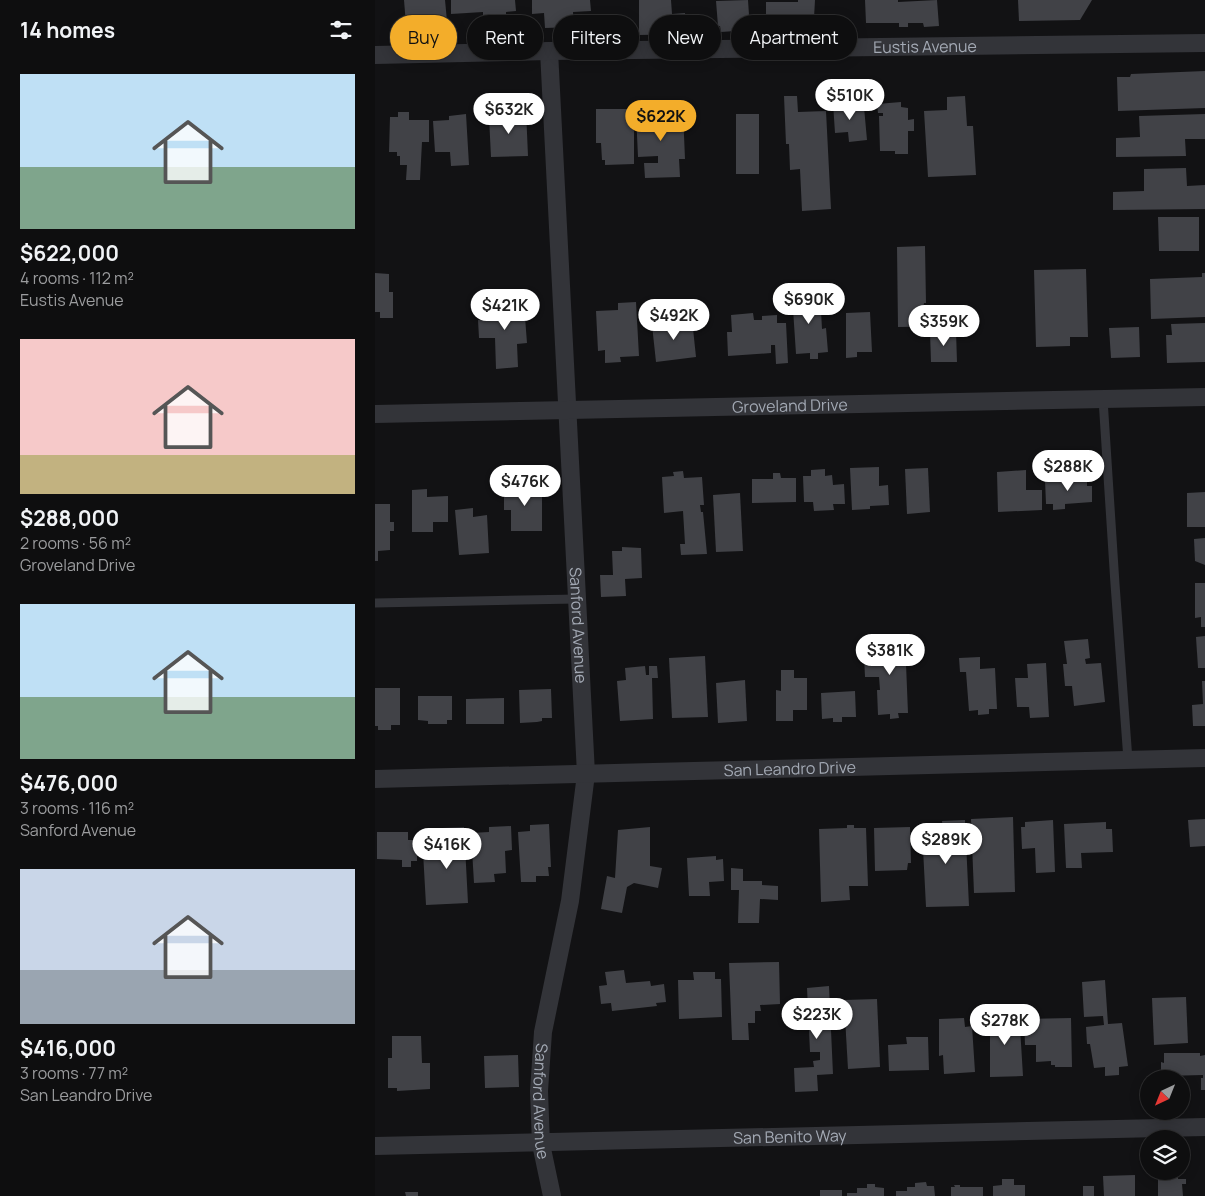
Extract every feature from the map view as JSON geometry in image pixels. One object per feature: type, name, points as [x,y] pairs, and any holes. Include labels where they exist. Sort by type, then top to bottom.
[{"type":"street","name":"Eustis Avenue","points":[[375,55],[1205,42]]},
{"type":"street","name":"Sanford Avenue","points":[[549,51],[586,774],[570,901],[543,1032],[539,1091],[541,1144],[552,1196]]},
{"type":"street","name":"Groveland Drive","points":[[375,414],[1205,397]]},
{"type":"street","name":"San Leandro Drive","points":[[375,779],[1205,758]]},
{"type":"street","name":"San Benito Way","points":[[375,1146],[541,1144],[1205,1127]]},
{"type":"lane","points":[[1103,399],[1128,760]]},
{"type":"lane","points":[[375,603],[577,598]]},
{"type":"building","points":[[404,0],[445,0],[446,15],[405,15]]},
{"type":"building","points":[[451,0],[515,0],[516,11],[506,12],[506,15],[483,15],[483,12],[451,14]]},
{"type":"building","points":[[532,0],[590,0],[591,11],[573,12],[573,15],[553,15],[553,28],[545,28],[544,13],[532,14]]},
{"type":"building","points":[[639,0],[671,0],[672,14],[685,13],[685,15],[649,15],[649,35],[639,35]]},
{"type":"building","points":[[748,0],[749,15],[731,15],[731,31],[721,32],[721,15],[717,15],[716,1]]},
{"type":"building","points":[[798,0],[815,0],[814,15],[766,15],[766,2],[798,2]]},
{"type":"building","points":[[865,0],[898,0],[898,2],[937,0],[939,26],[924,27],[923,23],[908,23],[908,27],[899,27],[899,23],[866,23]]},
{"type":"building","points":[[1018,0],[1092,0],[1080,20],[1019,21]]},
{"type":"building","points":[[1205,71],[1205,108],[1118,111],[1117,77],[1130,77],[1131,74]]},
{"type":"building","points":[[784,96],[797,96],[798,112],[826,111],[831,209],[802,211],[800,169],[790,170],[789,144],[786,144]]},
{"type":"building","points":[[965,96],[967,126],[973,126],[976,175],[928,177],[924,111],[947,110],[947,97]]},
{"type":"building","points":[[848,101],[849,108],[864,107],[867,140],[849,142],[848,132],[835,133],[833,103]]},
{"type":"building","points":[[901,102],[901,107],[908,108],[908,120],[914,119],[914,131],[908,131],[908,154],[895,154],[895,151],[880,151],[879,116],[883,116],[883,113],[878,113],[877,104]]},
{"type":"building","points":[[596,109],[634,109],[634,164],[605,165],[605,160],[602,160],[601,143],[596,143]]},
{"type":"building","points":[[526,110],[528,156],[491,157],[489,117],[500,117],[500,112]]},
{"type":"building","points":[[683,111],[685,159],[679,159],[680,177],[645,178],[644,163],[658,163],[658,156],[638,157],[636,113]]},
{"type":"building","points":[[398,112],[409,112],[409,120],[429,120],[429,142],[422,142],[420,180],[406,180],[407,165],[400,165],[400,156],[397,156],[397,152],[389,152],[390,117],[398,117]]},
{"type":"building","points":[[466,114],[469,165],[451,166],[450,152],[435,152],[433,121],[449,120],[449,116]]},
{"type":"building","points":[[736,114],[759,114],[759,174],[736,174]]},
{"type":"building","points":[[1205,114],[1205,139],[1185,139],[1186,156],[1116,157],[1116,138],[1140,137],[1139,116]]},
{"type":"building","points":[[1186,168],[1187,186],[1205,185],[1205,209],[1113,210],[1113,192],[1144,191],[1144,169]]},
{"type":"building","points":[[1158,217],[1199,217],[1199,251],[1159,251]]},
{"type":"building","points":[[925,246],[926,303],[924,303],[923,309],[956,308],[955,305],[965,305],[963,326],[898,327],[897,247]]},
{"type":"building","points":[[1086,269],[1088,337],[1070,337],[1070,346],[1036,347],[1034,270]]},
{"type":"building","points":[[375,273],[389,274],[389,292],[393,292],[393,318],[380,318],[380,312],[375,312]]},
{"type":"building","points":[[1202,273],[1205,273],[1205,317],[1151,319],[1150,279],[1202,277]]},
{"type":"building","points":[[820,292],[822,329],[826,328],[828,352],[818,353],[818,359],[810,359],[810,353],[796,354],[792,294]]},
{"type":"building","points":[[516,295],[517,310],[520,310],[521,317],[525,317],[527,343],[517,344],[518,367],[496,369],[495,338],[479,338],[478,320],[499,319],[499,313],[492,314],[491,297]]},
{"type":"building","points":[[636,302],[639,356],[620,357],[621,362],[605,363],[605,350],[598,351],[596,311],[618,310],[618,303]]},
{"type":"building","points":[[870,312],[872,352],[857,352],[857,357],[846,358],[846,313]]},
{"type":"building","points":[[753,313],[754,320],[762,320],[762,316],[777,315],[777,323],[786,323],[788,363],[776,364],[775,345],[771,345],[771,353],[728,356],[727,332],[732,332],[731,315]]},
{"type":"building","points":[[692,319],[696,357],[656,362],[652,325]]},
{"type":"building","points":[[1205,323],[1205,362],[1167,363],[1166,335],[1172,335],[1171,324]]},
{"type":"building","points":[[1139,327],[1140,357],[1111,358],[1109,328]]},
{"type":"building","points":[[956,331],[957,362],[931,362],[930,332]]},
{"type":"building","points":[[879,467],[879,486],[888,485],[889,505],[870,506],[870,509],[852,510],[850,468]]},
{"type":"building","points":[[928,468],[930,512],[907,514],[905,469]]},
{"type":"building","points":[[825,469],[825,476],[832,475],[833,485],[844,484],[845,504],[833,504],[834,510],[814,511],[813,502],[804,502],[803,476],[811,476],[811,470]]},
{"type":"building","points":[[1026,470],[1026,490],[1042,490],[1042,510],[998,512],[997,472]]},
{"type":"building","points":[[683,471],[684,478],[702,477],[704,505],[700,505],[701,512],[703,512],[707,554],[681,555],[680,544],[685,544],[683,511],[664,513],[662,477],[674,476],[673,472]]},
{"type":"building","points":[[773,473],[780,473],[781,478],[796,478],[796,502],[752,503],[752,479],[773,479]]},
{"type":"building","points":[[1074,474],[1074,478],[1087,478],[1087,486],[1092,486],[1092,502],[1065,504],[1065,509],[1053,510],[1053,504],[1046,504],[1045,480],[1063,479],[1063,475]]},
{"type":"building","points":[[542,485],[542,531],[511,531],[511,510],[504,510],[504,486]]},
{"type":"building","points":[[427,489],[427,497],[448,496],[448,522],[433,522],[433,532],[412,532],[412,490]]},
{"type":"building","points":[[1205,492],[1205,527],[1187,527],[1187,493]]},
{"type":"building","points":[[740,493],[743,551],[716,552],[713,495]]},
{"type":"building","points":[[375,504],[390,504],[390,522],[394,522],[394,531],[390,531],[390,550],[378,551],[378,561],[375,561]]},
{"type":"building","points":[[473,508],[473,517],[487,515],[489,553],[459,555],[455,510]]},
{"type":"building","points":[[1205,538],[1205,565],[1195,561],[1194,539]]},
{"type":"building","points":[[622,547],[641,548],[642,578],[625,579],[626,596],[601,597],[600,575],[613,575],[612,551],[622,551]]},
{"type":"building","points":[[1195,583],[1205,583],[1205,627],[1201,627],[1201,617],[1195,618]]},
{"type":"building","points":[[1205,636],[1205,668],[1198,668],[1196,637]]},
{"type":"building","points":[[905,639],[908,713],[898,713],[899,718],[890,719],[890,714],[878,715],[877,690],[880,690],[879,677],[865,677],[864,656],[877,655],[876,640]]},
{"type":"building","points":[[1088,639],[1090,658],[1085,659],[1086,664],[1101,663],[1105,702],[1074,706],[1072,686],[1065,686],[1063,664],[1067,664],[1064,641]]},
{"type":"building","points":[[705,656],[708,717],[672,718],[669,658]]},
{"type":"building","points":[[980,657],[980,669],[995,668],[997,709],[989,709],[989,714],[978,715],[978,710],[969,711],[966,672],[960,672],[959,658]]},
{"type":"building","points":[[1046,663],[1049,717],[1030,718],[1029,707],[1017,707],[1015,678],[1028,678],[1027,664]]},
{"type":"building","points":[[645,666],[646,675],[649,675],[649,666],[657,666],[658,678],[652,678],[653,719],[620,721],[617,681],[626,680],[625,668]]},
{"type":"building","points":[[781,670],[794,670],[794,678],[807,678],[807,710],[793,710],[793,721],[776,721],[776,690],[781,691]]},
{"type":"building","points":[[745,680],[747,721],[718,723],[716,683]]},
{"type":"building","points":[[1202,681],[1205,681],[1205,726],[1193,726],[1192,705],[1203,704]]},
{"type":"building","points":[[375,688],[400,688],[400,725],[391,725],[391,730],[378,730],[378,726],[375,726]]},
{"type":"building","points":[[551,689],[552,718],[542,718],[542,721],[537,722],[520,723],[519,690]]},
{"type":"building","points":[[855,691],[856,717],[842,717],[842,722],[833,722],[833,718],[822,719],[821,693]]},
{"type":"building","points":[[418,696],[452,696],[452,720],[447,720],[447,724],[428,724],[428,721],[418,720]]},
{"type":"building","points":[[504,698],[504,724],[466,724],[466,699]]},
{"type":"building","points":[[1013,817],[1015,892],[974,893],[971,819]]},
{"type":"building","points":[[1205,819],[1205,846],[1190,847],[1188,820]]},
{"type":"building","points":[[965,820],[969,906],[926,907],[922,829],[943,829],[942,821]]},
{"type":"building","points":[[1053,820],[1055,872],[1036,873],[1035,848],[1022,849],[1021,827],[1025,827],[1025,822]]},
{"type":"building","points":[[1106,822],[1106,829],[1112,829],[1113,852],[1081,853],[1082,868],[1066,868],[1064,824]]},
{"type":"building","points":[[549,824],[551,867],[548,867],[549,876],[536,876],[536,882],[521,882],[518,832],[530,831],[530,825]]},
{"type":"building","points":[[847,825],[854,825],[854,828],[866,828],[868,886],[849,886],[850,900],[821,902],[819,829],[847,828]]},
{"type":"building","points":[[511,826],[512,850],[505,851],[506,873],[494,874],[495,882],[474,883],[471,833],[489,832],[489,827]]},
{"type":"building","points":[[464,827],[468,903],[426,905],[423,852],[443,851],[442,828]]},
{"type":"building","points":[[650,827],[650,866],[662,868],[658,888],[634,883],[627,887],[622,913],[601,909],[607,876],[615,878],[618,830]]},
{"type":"building","points":[[910,827],[911,863],[908,863],[907,870],[875,871],[874,828]]},
{"type":"building","points":[[377,832],[408,832],[408,840],[417,840],[417,861],[411,861],[411,867],[402,867],[402,860],[377,859]]},
{"type":"building","points":[[716,856],[716,860],[723,859],[724,881],[709,882],[710,896],[689,896],[687,858]]},
{"type":"building","points":[[731,868],[743,869],[743,881],[762,881],[762,885],[778,886],[778,900],[760,899],[759,923],[738,923],[739,890],[731,890]]},
{"type":"building","points":[[779,962],[780,1004],[760,1005],[761,1011],[755,1011],[755,1023],[748,1023],[749,1040],[732,1040],[729,963]]},
{"type":"building","points":[[624,970],[626,983],[650,981],[651,986],[664,984],[666,1002],[656,1003],[657,1006],[612,1011],[611,1003],[601,1004],[599,986],[607,985],[605,972]]},
{"type":"building","points":[[693,972],[715,972],[715,979],[721,979],[722,1017],[679,1019],[678,980],[694,980]]},
{"type":"building","points":[[1105,980],[1108,1024],[1122,1023],[1128,1066],[1119,1067],[1119,1075],[1105,1076],[1105,1067],[1094,1068],[1090,1044],[1087,1044],[1086,1027],[1104,1025],[1103,1016],[1084,1017],[1082,982]]},
{"type":"building","points":[[829,986],[833,1074],[817,1075],[818,1091],[795,1092],[794,1068],[814,1067],[813,1061],[820,1060],[820,1052],[810,1052],[807,988]]},
{"type":"building","points":[[1186,997],[1188,1043],[1154,1045],[1152,998]]},
{"type":"building","points":[[877,999],[880,1067],[848,1069],[844,1000]]},
{"type":"building","points":[[990,1009],[1008,1009],[1009,1027],[1020,1027],[1023,1076],[990,1077]]},
{"type":"building","points":[[964,1018],[965,1027],[972,1026],[975,1072],[944,1074],[943,1055],[939,1056],[939,1019]]},
{"type":"building","points":[[1071,1018],[1072,1067],[1055,1067],[1055,1065],[1051,1065],[1051,1061],[1036,1062],[1036,1045],[1025,1045],[1024,1019]]},
{"type":"building","points":[[392,1036],[421,1036],[422,1063],[430,1063],[430,1089],[397,1091],[397,1088],[388,1088],[388,1058],[392,1058]]},
{"type":"building","points":[[906,1037],[928,1037],[929,1070],[889,1071],[888,1045],[907,1044]]},
{"type":"building","points":[[1164,1053],[1200,1053],[1200,1056],[1205,1055],[1205,1090],[1201,1090],[1201,1078],[1203,1078],[1203,1075],[1190,1075],[1190,1070],[1161,1070],[1161,1062],[1164,1063]]},
{"type":"building","points":[[518,1055],[519,1087],[485,1088],[484,1056]]},
{"type":"building","points":[[1135,1175],[1135,1196],[1104,1196],[1103,1176]]},
{"type":"building","points":[[1002,1179],[1014,1179],[1014,1185],[1025,1185],[1025,1196],[993,1196],[993,1186],[1002,1185]]},
{"type":"building","points":[[1158,1180],[1186,1180],[1186,1184],[1182,1184],[1183,1196],[1158,1196]]},
{"type":"building","points":[[926,1182],[927,1186],[934,1186],[935,1196],[896,1196],[896,1191],[907,1191],[907,1187],[915,1187],[915,1183]]},
{"type":"building","points":[[867,1184],[875,1184],[875,1187],[884,1188],[884,1196],[847,1196],[847,1193],[857,1193],[857,1188],[867,1188]]},
{"type":"building","points":[[954,1185],[960,1185],[960,1187],[983,1187],[983,1196],[951,1196],[951,1187],[955,1187]]},
{"type":"building","points":[[1083,1186],[1094,1186],[1094,1196],[1083,1196]]},
{"type":"building","points":[[820,1190],[842,1190],[842,1196],[820,1196]]},
{"type":"building","points":[[405,1192],[418,1192],[418,1196],[406,1196]]}]
